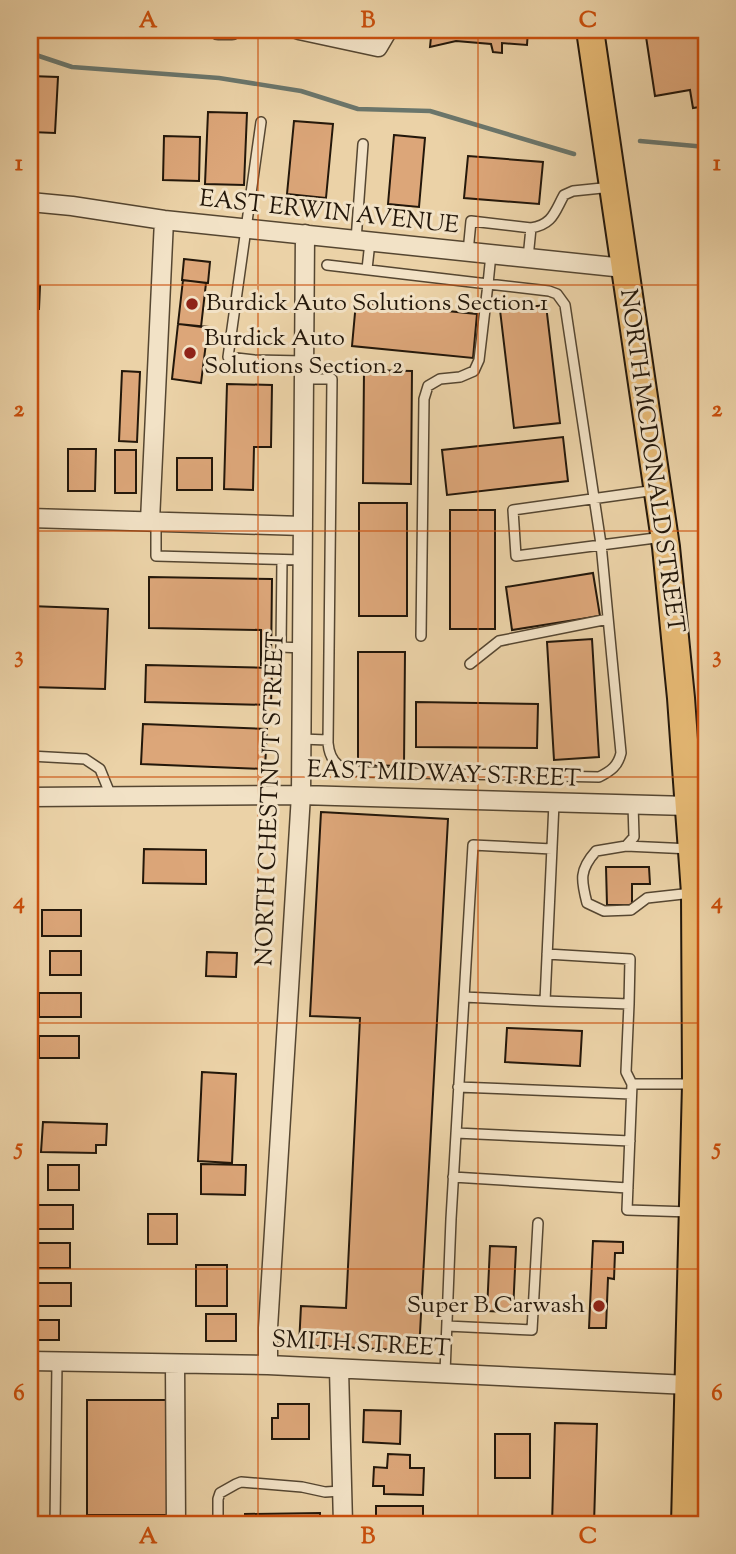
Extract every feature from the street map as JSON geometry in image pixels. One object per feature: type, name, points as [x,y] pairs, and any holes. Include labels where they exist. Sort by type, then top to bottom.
[{"type":"main road","name":"NORTH MCDONALD STREET","points":[[590,30],[664,537],[679,674],[695,893],[695,1399],[685,1524]]},
{"type":"street","points":[[218,30],[232,30]]},
{"type":"street","points":[[299,30],[378,47],[388,30]]},
{"type":"street","name":"EAST ERWIN AVENUE","points":[[30,202],[164,220],[624,268]]},
{"type":"street","points":[[153,521],[164,220]]},
{"type":"street","name":"NORTH CHESTNUT STREET","points":[[268,1365],[268,1328],[301,794],[305,234]]},
{"type":"street","points":[[30,518],[303,526]]},
{"type":"street","name":"EAST MIDWAY STREET","points":[[30,797],[301,794],[688,806]]},
{"type":"street","name":"SMITH STREET","points":[[30,1361],[268,1365],[445,1373],[542,1379],[695,1399]]},
{"type":"street","points":[[175,1364],[176,1524]]},
{"type":"street","points":[[339,1369],[343,1524]]},
{"type":"lane","points":[[261,122],[228,357],[304,370],[332,379],[328,752],[341,768],[349,771],[589,777],[606,774],[617,765],[621,752],[601,544],[565,305],[556,294],[549,291],[327,265]]},
{"type":"lane","points":[[363,144],[363,241],[368,269]]},
{"type":"lane","points":[[468,252],[471,221],[531,228],[541,226],[552,219],[564,195],[573,191],[613,187]]},
{"type":"lane","points":[[528,258],[531,228]]},
{"type":"lane","points":[[421,636],[424,400],[428,386],[434,382],[474,371],[479,360],[491,254]]},
{"type":"lane","points":[[658,490],[513,510],[516,556],[664,537]]},
{"type":"lane","points":[[153,521],[156,555],[303,560]]},
{"type":"lane","points":[[282,560],[281,647],[302,648]]},
{"type":"lane","points":[[281,596],[302,596]]},
{"type":"lane","points":[[470,664],[499,641],[608,619]]},
{"type":"lane","points":[[300,740],[328,740]]},
{"type":"lane","points":[[30,756],[85,759],[100,769],[112,797]]},
{"type":"lane","points":[[545,1001],[554,803]]},
{"type":"lane","points":[[626,846],[634,836],[633,804]]},
{"type":"lane","points":[[445,1373],[453,1177],[473,845],[551,849]]},
{"type":"lane","points":[[692,849],[626,846],[596,851],[585,863],[582,885],[587,903],[604,911],[631,910],[647,898],[695,893]]},
{"type":"lane","points":[[547,954],[630,959],[626,1072],[632,1084],[627,1210],[694,1212]]},
{"type":"lane","points":[[464,996],[629,1004]]},
{"type":"lane","points":[[632,1084],[696,1084]]},
{"type":"lane","points":[[458,1087],[631,1094]]},
{"type":"lane","points":[[456,1133],[630,1141]]},
{"type":"lane","points":[[453,1177],[628,1188]]},
{"type":"lane","points":[[447,1326],[532,1330],[538,1223]]},
{"type":"lane","points":[[55,1524],[57,1362]]},
{"type":"lane","points":[[218,1524],[220,1493],[241,1482],[302,1487],[325,1492],[342,1491]]},
{"type":"building","points":[[407,30],[528,30],[527,45],[502,43],[502,53],[493,52],[491,44],[456,41],[430,47],[431,37],[407,36]]},
{"type":"building","points":[[645,30],[706,30],[706,106],[693,108],[690,90],[655,96]]},
{"type":"building","points":[[30,76],[58,77],[55,133],[31,132],[30,165]]},
{"type":"building","points":[[208,112],[247,113],[244,185],[205,184]]},
{"type":"building","points":[[294,121],[333,124],[326,198],[287,194]]},
{"type":"building","points":[[394,135],[425,138],[419,207],[388,204]]},
{"type":"building","points":[[164,136],[200,137],[199,181],[163,180]]},
{"type":"building","points":[[468,156],[543,162],[539,204],[464,198]]},
{"type":"building","points":[[184,259],[210,262],[208,283],[182,280]]},
{"type":"building","name":"Burdick Auto Solutions Section 1","points":[[183,280],[206,283],[201,327],[178,324]]},
{"type":"building","points":[[30,286],[40,286],[39,309],[30,309]]},
{"type":"building","points":[[356,302],[477,314],[473,358],[352,346]]},
{"type":"building","points":[[546,305],[560,423],[514,428],[500,310]]},
{"type":"building","name":"Burdick Auto Solutions Section 2","points":[[178,324],[208,327],[201,383],[172,379]]},
{"type":"building","points":[[30,336],[38,337],[37,395],[30,394]]},
{"type":"building","points":[[364,370],[412,371],[411,484],[363,483]]},
{"type":"building","points":[[122,371],[140,372],[137,442],[119,441]]},
{"type":"building","points":[[227,384],[272,385],[271,447],[254,447],[253,490],[224,489]]},
{"type":"building","points":[[30,417],[34,417],[33,489],[30,489]]},
{"type":"building","points":[[563,437],[568,481],[447,495],[442,450]]},
{"type":"building","points":[[68,449],[96,449],[95,491],[68,491]]},
{"type":"building","points":[[115,450],[136,450],[136,493],[115,493]]},
{"type":"building","points":[[177,458],[212,458],[212,490],[177,490]]},
{"type":"building","points":[[359,503],[407,503],[407,616],[359,616]]},
{"type":"building","points":[[450,510],[495,510],[495,629],[450,629]]},
{"type":"building","points":[[593,573],[600,616],[512,630],[506,587]]},
{"type":"building","points":[[149,577],[272,579],[271,665],[261,665],[261,630],[149,628]]},
{"type":"building","points":[[30,606],[108,609],[105,689],[30,687]]},
{"type":"building","points":[[592,639],[599,757],[554,760],[547,642]]},
{"type":"building","points":[[358,652],[405,652],[404,766],[358,765]]},
{"type":"building","points":[[146,665],[272,668],[271,705],[145,702]]},
{"type":"building","points":[[416,702],[538,704],[537,748],[416,747]]},
{"type":"building","points":[[143,724],[267,729],[265,769],[141,764]]},
{"type":"building","points":[[321,812],[448,819],[419,1351],[299,1345],[301,1306],[346,1308],[360,1018],[310,1016]]},
{"type":"building","points":[[144,849],[206,850],[206,884],[143,883]]},
{"type":"building","points":[[606,867],[649,867],[650,884],[632,884],[632,905],[607,905]]},
{"type":"building","points":[[42,910],[81,910],[81,936],[42,936]]},
{"type":"building","points":[[50,951],[81,951],[81,975],[50,975]]},
{"type":"building","points":[[207,952],[237,953],[236,977],[206,976]]},
{"type":"building","points":[[39,993],[81,993],[81,1017],[39,1017]]},
{"type":"building","points":[[507,1028],[582,1031],[580,1066],[505,1062]]},
{"type":"building","points":[[39,1036],[79,1036],[79,1058],[39,1058]]},
{"type":"building","points":[[202,1072],[236,1074],[232,1163],[198,1161]]},
{"type":"building","points":[[43,1122],[107,1124],[106,1145],[96,1145],[96,1153],[41,1152]]},
{"type":"building","points":[[201,1164],[246,1165],[245,1195],[201,1194]]},
{"type":"building","points":[[48,1165],[79,1165],[79,1190],[48,1190]]},
{"type":"building","points":[[37,1205],[73,1205],[73,1229],[37,1229]]},
{"type":"building","points":[[148,1214],[177,1214],[177,1244],[148,1244]]},
{"type":"building","name":"Super B Carwash","points":[[593,1241],[623,1242],[623,1253],[615,1253],[614,1279],[608,1278],[606,1328],[589,1328]]},
{"type":"building","points":[[34,1243],[70,1243],[70,1268],[34,1268]]},
{"type":"building","points":[[490,1246],[516,1247],[513,1312],[487,1311]]},
{"type":"building","points":[[196,1265],[227,1265],[227,1306],[196,1306]]},
{"type":"building","points":[[33,1283],[71,1283],[71,1306],[33,1306]]},
{"type":"building","points":[[206,1314],[236,1314],[236,1341],[206,1341]]},
{"type":"building","points":[[36,1320],[59,1320],[59,1340],[36,1340]]},
{"type":"building","points":[[87,1400],[169,1400],[169,1515],[87,1515]]},
{"type":"building","points":[[278,1404],[309,1404],[309,1439],[272,1439],[272,1418],[278,1418]]},
{"type":"building","points":[[364,1410],[401,1411],[400,1444],[363,1442]]},
{"type":"building","points":[[555,1423],[597,1424],[594,1524],[552,1524]]},
{"type":"building","points":[[495,1434],[530,1434],[530,1478],[495,1478]]},
{"type":"building","points":[[388,1454],[410,1455],[410,1468],[424,1468],[423,1495],[384,1494],[384,1486],[373,1486],[374,1467],[387,1468]]},
{"type":"building","points":[[376,1506],[423,1506],[423,1524],[376,1524]]},
{"type":"building","points":[[320,1513],[320,1524],[245,1524],[245,1514]]},
{"type":"waterway","points":[[30,53],[72,67],[219,78],[301,91],[358,109],[430,111],[574,154]]},
{"type":"waterway","points":[[640,141],[706,147]]},
{"type":"place","name":"Burdick Auto Solutions Section 1","points":[[192,304]]},
{"type":"place","name":"Burdick Auto Solutions Section 2","points":[[190,353]]},
{"type":"place","name":"Super B Carwash","points":[[599,1306]]}]
